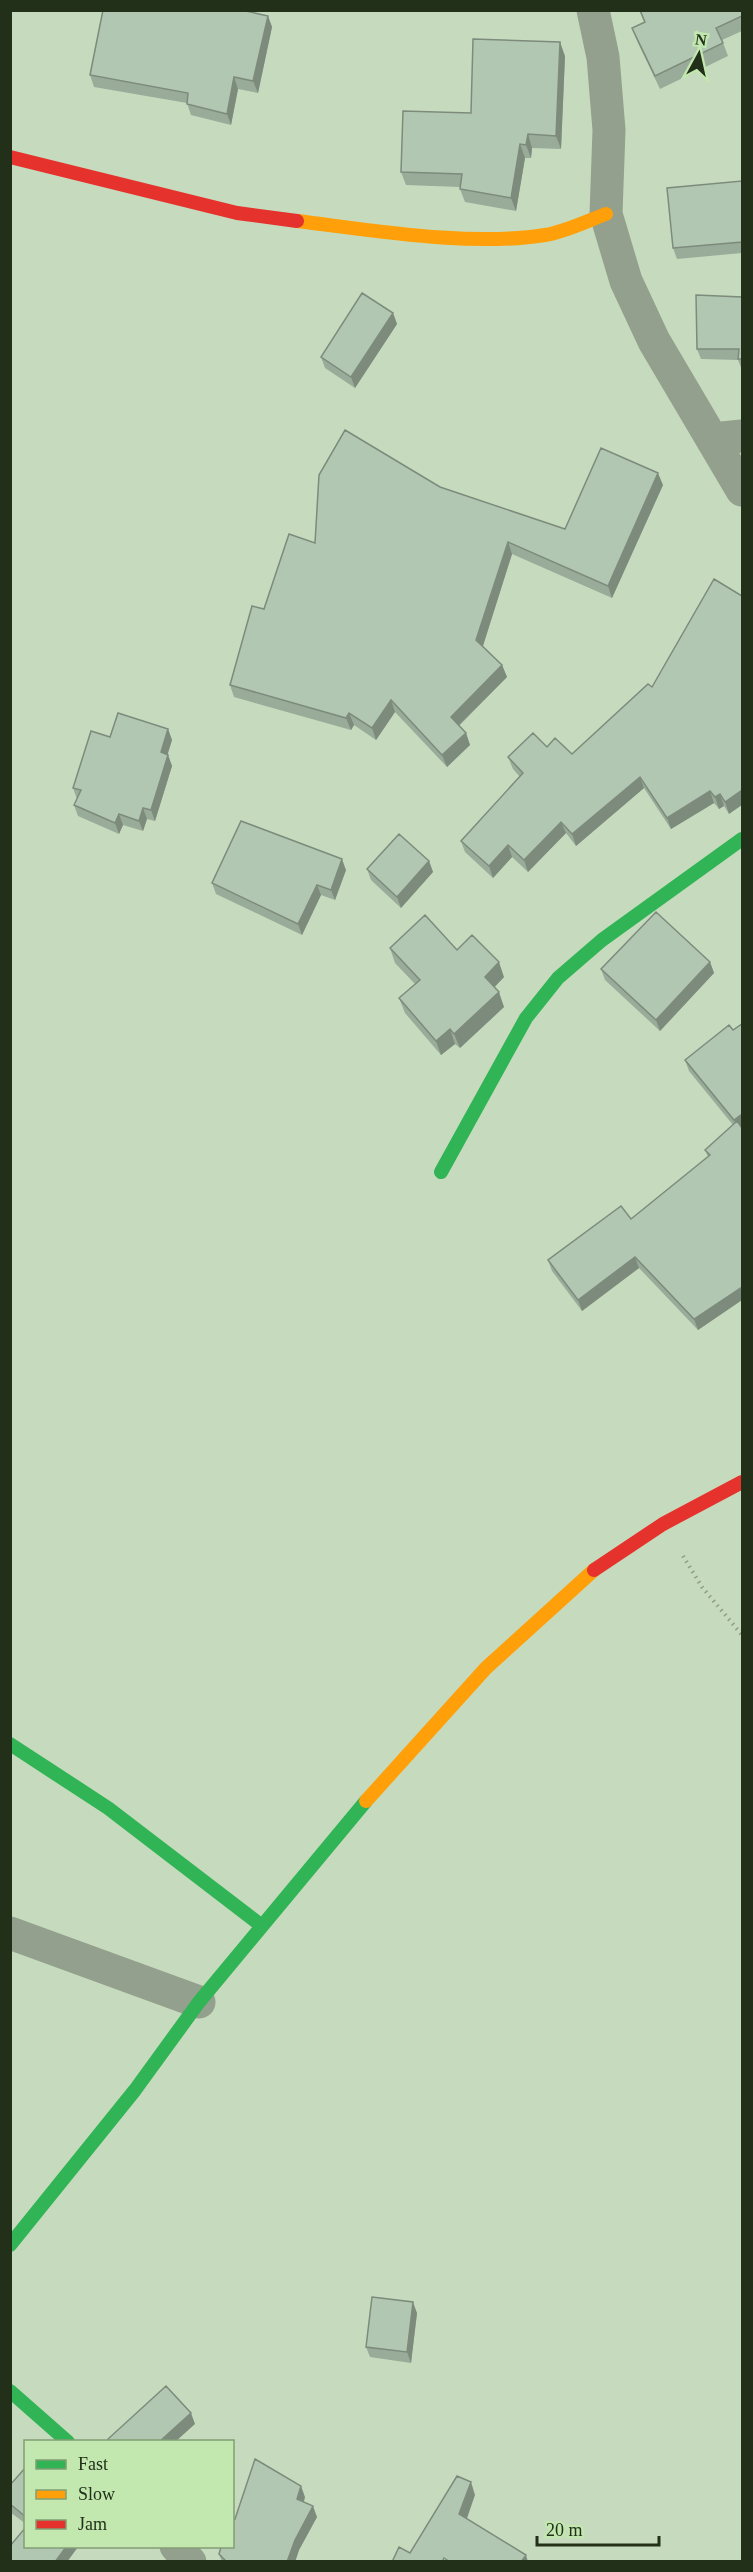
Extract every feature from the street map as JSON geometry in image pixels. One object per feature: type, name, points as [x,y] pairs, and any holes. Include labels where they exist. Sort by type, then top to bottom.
[{"type":"street","points":[[593,10],[603,57],[609,130],[606,214],[626,280],[645,321],[727,437],[742,490]]},
{"type":"street","points":[[10,157],[237,213],[379,231],[476,239],[546,236],[606,214]]},
{"type":"street","points":[[441,1172],[526,1018],[558,978],[602,940],[742,839]]},
{"type":"street","points":[[10,2245],[135,2090],[199,2002],[365,1802],[486,1668],[589,1573],[663,1524],[742,1482]]},
{"type":"street","points":[[10,1744],[56,1771],[107,1806],[262,1926]]},
{"type":"street","points":[[10,1933],[199,2002]]},
{"type":"street","points":[[10,2391],[66,2440]]},
{"type":"street","points":[[177,2548],[190,2562]]},
{"type":"path","points":[[663,1524],[702,1587],[742,1635]]},
{"type":"building","points":[[103,10],[241,10],[268,16],[253,81],[234,77],[227,114],[187,104],[188,93],[90,75]]},
{"type":"building","points":[[640,10],[742,10],[742,16],[716,28],[723,43],[655,76],[632,28],[645,22]]},
{"type":"building","points":[[473,39],[560,42],[556,136],[528,134],[526,145],[520,144],[511,198],[460,189],[462,174],[401,172],[403,111],[471,113]]},
{"type":"building","points":[[742,181],[742,242],[673,248],[667,188]]},
{"type":"building","points":[[362,293],[393,313],[351,377],[321,357]]},
{"type":"building","points":[[696,295],[742,297],[742,359],[738,359],[739,349],[697,349]]},
{"type":"building","points":[[345,430],[440,487],[565,529],[601,448],[658,473],[608,586],[508,542],[476,640],[502,665],[451,717],[466,733],[442,755],[391,700],[372,728],[349,713],[346,718],[230,685],[252,606],[264,609],[289,534],[315,543],[319,475]]},
{"type":"building","points":[[714,579],[742,596],[742,790],[725,802],[720,794],[715,797],[710,791],[667,818],[640,777],[572,834],[561,822],[524,860],[508,845],[489,866],[461,841],[523,773],[508,757],[533,733],[547,747],[555,738],[572,754],[648,684],[652,687]]},
{"type":"building","points":[[118,713],[168,729],[161,752],[168,755],[151,810],[143,808],[139,821],[119,814],[115,823],[74,805],[81,790],[73,788],[91,731],[110,737]]},
{"type":"building","points":[[241,821],[342,859],[331,890],[317,885],[298,924],[212,883]]},
{"type":"building","points":[[399,834],[429,861],[397,897],[367,869]]},
{"type":"building","points":[[656,912],[710,962],[656,1020],[601,969]]},
{"type":"building","points":[[425,915],[457,950],[472,935],[499,962],[485,977],[499,992],[454,1034],[450,1029],[436,1041],[399,998],[420,980],[390,948]]},
{"type":"building","points":[[742,1024],[742,1114],[734,1120],[685,1060],[729,1025],[733,1030]]},
{"type":"building","points":[[737,1121],[742,1128],[742,1287],[694,1319],[635,1257],[578,1300],[548,1260],[621,1206],[631,1219],[710,1155],[705,1150]]},
{"type":"building","points":[[372,2297],[413,2302],[407,2352],[366,2347]]},
{"type":"building","points":[[166,2386],[191,2413],[161,2440],[108,2439]]},
{"type":"building","points":[[255,2459],[301,2486],[297,2499],[313,2506],[295,2540],[287,2562],[227,2562],[219,2554],[221,2548],[234,2548],[235,2519]]},
{"type":"building","points":[[24,2469],[24,2515],[10,2504],[10,2485]]},
{"type":"building","points":[[457,2476],[471,2482],[459,2514],[526,2555],[521,2562],[450,2562],[444,2558],[442,2562],[392,2562],[399,2547],[410,2553]]},
{"type":"building","points":[[24,2529],[24,2548],[65,2548],[55,2562],[10,2562],[10,2546]]},
{"type":"traffic: fast","points":[[441,1172],[526,1018],[558,978],[602,940],[742,839]]},
{"type":"traffic: fast","points":[[10,1744],[108,1808],[262,1926]]},
{"type":"traffic: fast","points":[[10,2245],[135,2090],[199,2002],[366,1801]]},
{"type":"traffic: fast","points":[[10,2391],[66,2440]]},
{"type":"traffic: slow","points":[[297,221],[389,233],[485,239],[553,234],[606,214]]},
{"type":"traffic: slow","points":[[366,1801],[486,1668],[594,1570]]},
{"type":"traffic: jam","points":[[10,157],[237,213],[297,221]]},
{"type":"traffic: jam","points":[[594,1570],[663,1524],[742,1482]]}]
